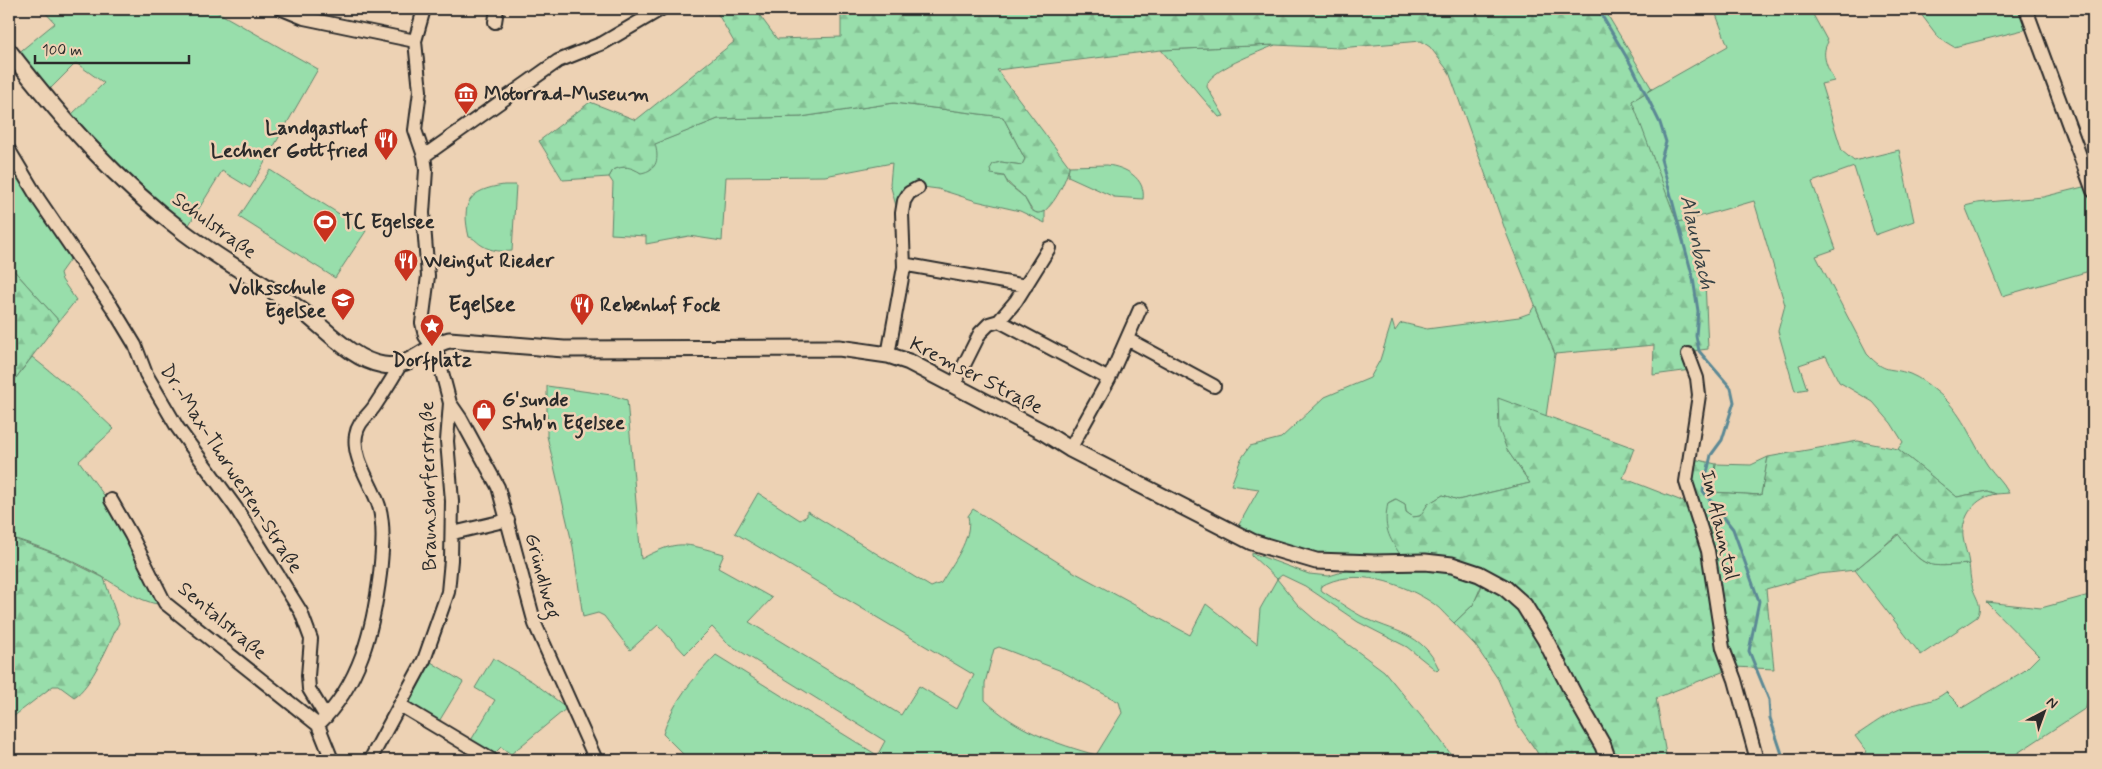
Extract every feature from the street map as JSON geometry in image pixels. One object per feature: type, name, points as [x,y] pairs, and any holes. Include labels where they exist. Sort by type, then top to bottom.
[{"type":"street","points":[[282,9],[304,18],[415,41],[424,9]]},
{"type":"street","points":[[495,22],[497,9]]},
{"type":"street","points":[[424,156],[558,61],[603,43],[661,9]]},
{"type":"street","points":[[2026,9],[2093,191]]},
{"type":"street","name":"Braunsdorferstraße","points":[[370,760],[424,660],[438,626],[448,592],[453,534],[447,441],[450,403],[442,369],[425,336],[422,324],[428,276],[423,214],[426,170],[424,156],[415,130],[420,91],[415,41]]},
{"type":"street","name":"Schulstraße","points":[[9,51],[57,112],[100,160],[184,232],[301,311],[363,358],[383,365],[400,365]]},
{"type":"street","name":"Dr.-Max-Thorwesten-Straße","points":[[9,150],[60,232],[112,307],[135,345],[146,374],[177,427],[236,508],[301,612],[311,639],[308,676],[309,689],[322,721],[332,760]]},
{"type":"street","points":[[888,355],[904,267],[902,213],[904,201],[909,193],[918,188]]},
{"type":"street","points":[[954,385],[980,333],[989,324],[999,321],[1026,286],[1049,248]]},
{"type":"street","points":[[904,267],[908,265],[1026,286]]},
{"type":"street","points":[[1070,449],[1108,380],[1140,309]]},
{"type":"street","points":[[999,321],[1108,380]]},
{"type":"street","points":[[1127,339],[1214,386]]},
{"type":"street","name":"Kremser Straße","points":[[432,347],[449,340],[564,349],[811,347],[858,350],[888,355],[909,362],[1213,524],[1266,547],[1316,561],[1374,564],[1425,562],[1452,565],[1479,574],[1506,588],[1524,605],[1546,639],[1574,695],[1603,746],[1608,760]]},
{"type":"street","points":[[322,721],[349,686],[370,635],[381,559],[383,527],[379,508],[359,459],[355,444],[359,423],[372,410],[400,365],[432,347]]},
{"type":"street","name":"Im Alauntal","points":[[1688,354],[1697,378],[1699,395],[1686,482],[1708,551],[1722,648],[1735,680],[1757,760]]},
{"type":"street","name":"Gründlweg","points":[[450,403],[461,418],[498,487],[535,624],[596,760]]},
{"type":"street","name":"Sentalstraße","points":[[111,500],[165,603],[322,721]]},
{"type":"street","points":[[453,534],[508,520]]},
{"type":"street","points":[[400,705],[492,760]]},
{"type":"green space","points":[[42,9],[212,9],[318,69],[250,188],[222,171],[187,228],[103,157],[68,118],[104,83],[76,63],[47,92],[17,54],[55,23]]},
{"type":"green space","points":[[715,9],[755,9],[777,39],[841,37],[841,9],[1604,9],[1652,89],[1632,101],[1677,222],[1687,220],[1705,281],[1708,349],[1685,352],[1691,370],[1653,375],[1654,345],[1555,354],[1507,235],[1449,72],[1430,47],[1421,41],[1339,48],[1275,45],[1161,50],[997,70],[1069,166],[1066,178],[1058,194],[1048,208],[1038,213],[1033,211],[1023,196],[1010,185],[1004,176],[991,174],[990,169],[993,164],[1001,162],[1022,165],[1025,159],[1003,117],[894,103],[801,117],[718,119],[655,144],[656,163],[647,171],[641,173],[624,167],[613,170],[609,177],[563,180],[539,141],[590,102],[636,120],[734,42]]},
{"type":"green space","points":[[1714,9],[1810,9],[1828,42],[1825,57],[1834,81],[1821,84],[1842,151],[1854,161],[1899,150],[1914,221],[1875,235],[1854,167],[1812,182],[1836,249],[1816,256],[1867,354],[1879,365],[1917,377],[1945,399],[1960,417],[1988,466],[2009,493],[1996,494],[1987,491],[1957,497],[1898,449],[1903,442],[1891,423],[1873,402],[1839,382],[1826,356],[1799,365],[1807,389],[1795,391],[1778,331],[1785,305],[1754,201],[1677,223],[1631,101],[1728,46]]},
{"type":"green space","points":[[1917,9],[2022,9],[2027,29],[1954,47],[1939,38]]},
{"type":"green space","points":[[1275,45],[1224,68],[1209,81],[1207,87],[1224,116],[1219,117],[1161,50]]},
{"type":"green space","points":[[894,103],[1003,117],[1025,159],[1022,165],[1001,162],[993,164],[998,176],[1004,176],[1008,184],[1024,197],[1031,210],[1037,213],[1045,211],[1045,223],[1020,211],[976,201],[938,189],[915,186],[898,213],[890,184],[892,163],[825,176],[726,177],[722,241],[689,236],[646,244],[646,236],[611,234],[613,183],[609,177],[613,170],[621,167],[631,168],[641,173],[654,144],[718,119],[801,117]]},
{"type":"green space","points":[[9,157],[69,251],[70,259],[60,273],[62,280],[76,300],[59,321],[9,265]]},
{"type":"green space","points":[[1107,165],[1121,168],[1133,175],[1141,185],[1143,199],[1114,197],[1068,176],[1069,166]]},
{"type":"green space","points":[[270,170],[366,231],[335,278],[239,217]]},
{"type":"green space","points":[[504,185],[516,185],[512,251],[497,251],[483,246],[469,237],[467,225],[466,215],[470,200],[482,190]]},
{"type":"green space","points":[[2087,186],[2093,201],[2093,270],[2002,296],[1965,206],[1977,203],[2043,197]]},
{"type":"green space","points":[[9,265],[59,321],[9,387]]},
{"type":"green space","points":[[1535,305],[1555,354],[1546,416],[1498,399],[1507,450],[1530,483],[1458,500],[1443,495],[1428,504],[1421,516],[1413,517],[1406,512],[1405,504],[1395,499],[1388,503],[1402,557],[1318,557],[1236,530],[1259,489],[1231,485],[1241,459],[1250,446],[1281,438],[1325,397],[1370,378],[1380,360],[1392,321],[1395,331],[1403,323],[1427,329],[1519,317],[1530,313]]},
{"type":"green space","points":[[32,357],[67,385],[114,429],[79,461],[109,502],[162,605],[134,596],[62,556],[9,537],[9,387]]},
{"type":"green space","points":[[547,386],[611,395],[627,400],[641,559],[664,548],[681,545],[690,545],[724,554],[718,568],[772,598],[749,622],[901,715],[919,686],[957,709],[974,675],[735,533],[758,493],[800,520],[807,516],[807,511],[931,587],[941,583],[965,542],[969,525],[968,516],[973,509],[1072,571],[1190,635],[1206,604],[1257,644],[1260,609],[1277,579],[1298,605],[1314,619],[1384,671],[1455,760],[1109,760],[1098,758],[1084,760],[883,760],[878,754],[885,741],[727,643],[712,627],[685,654],[658,625],[630,650],[604,616],[598,613],[583,617],[573,547],[547,436]],"holes":[[[999,647],[1059,670],[1119,702],[1122,713],[1096,755],[1037,735],[1010,720],[985,700],[985,683],[994,649]]]},
{"type":"green space","points":[[1498,398],[1634,448],[1623,478],[1687,503],[1685,457],[1716,464],[1712,492],[1761,495],[1768,457],[1858,441],[1898,449],[1957,497],[1987,491],[1996,494],[1976,503],[1964,522],[1963,537],[1969,564],[1944,566],[1928,564],[1921,560],[1907,546],[1898,534],[1855,570],[1819,574],[1766,589],[1774,669],[1735,667],[1656,698],[1667,760],[1539,760],[1537,752],[1518,725],[1498,679],[1475,645],[1454,623],[1473,605],[1488,573],[1402,557],[1390,537],[1386,519],[1388,503],[1396,499],[1405,504],[1406,512],[1413,517],[1420,516],[1428,504],[1443,495],[1458,500],[1530,483],[1507,450],[1499,429]]},
{"type":"green space","points":[[1768,457],[1761,495],[1711,492],[1716,464],[1751,465]]},
{"type":"green space","points":[[1899,534],[1907,546],[1921,560],[1928,564],[1944,566],[1969,564],[1971,582],[1979,604],[1977,617],[1921,655],[1855,570]]},
{"type":"green space","points":[[9,537],[56,554],[104,578],[119,623],[100,663],[80,692],[74,697],[59,686],[53,686],[9,720]]},
{"type":"green space","points":[[1252,553],[1309,574],[1329,576],[1352,569],[1425,567],[1451,570],[1483,582],[1473,605],[1454,623],[1439,608],[1422,596],[1393,584],[1363,578],[1348,578],[1333,581],[1320,587],[1322,591],[1361,616],[1416,640],[1432,657],[1439,669],[1437,671],[1407,647],[1358,622],[1305,586],[1282,575],[1277,579],[1252,556]]},
{"type":"green space","points":[[2093,594],[2093,686],[2089,691],[2086,708],[2010,758],[2011,760],[1851,760],[1867,752],[1855,736],[1886,716],[1899,709],[1932,700],[1946,692],[1962,708],[2024,671],[2039,656],[1986,602],[2041,608]]},
{"type":"green space","points":[[716,655],[877,755],[874,760],[689,760],[663,734],[672,711],[684,692]]},
{"type":"green space","points":[[493,658],[533,682],[567,708],[511,754],[501,747],[493,755],[470,742],[495,700],[475,688]]},
{"type":"green space","points":[[431,662],[463,682],[438,723],[411,706],[410,702]]},
{"type":"waterway","name":"Alaunbach","points":[[1598,9],[1633,68],[1660,123],[1666,142],[1661,159],[1693,278],[1698,311],[1696,336],[1699,351],[1731,388],[1734,402],[1722,440],[1711,455],[1703,491],[1733,529],[1759,601],[1749,651],[1769,700],[1770,718],[1784,760]]},
{"type":"place","name":"Motorrad-Museum","points":[[466,115]]},
{"type":"place","name":"Landgasthof Lechner Gottfried","points":[[386,161]]},
{"type":"place","name":"TC Egelsee","points":[[325,243]]},
{"type":"place","name":"Weingut Rieder","points":[[406,282]]},
{"type":"place","name":"Volksschule Egelsee","points":[[343,321]]},
{"type":"place","name":"Rebenhof Fock","points":[[582,326]]},
{"type":"place","name":"Dorfplatz","points":[[432,347]]},
{"type":"place","name":"G'sunde Stub'n Egelsee","points":[[484,432]]},
{"type":"district","name":"Egelsee","points":[[482,305]]}]
